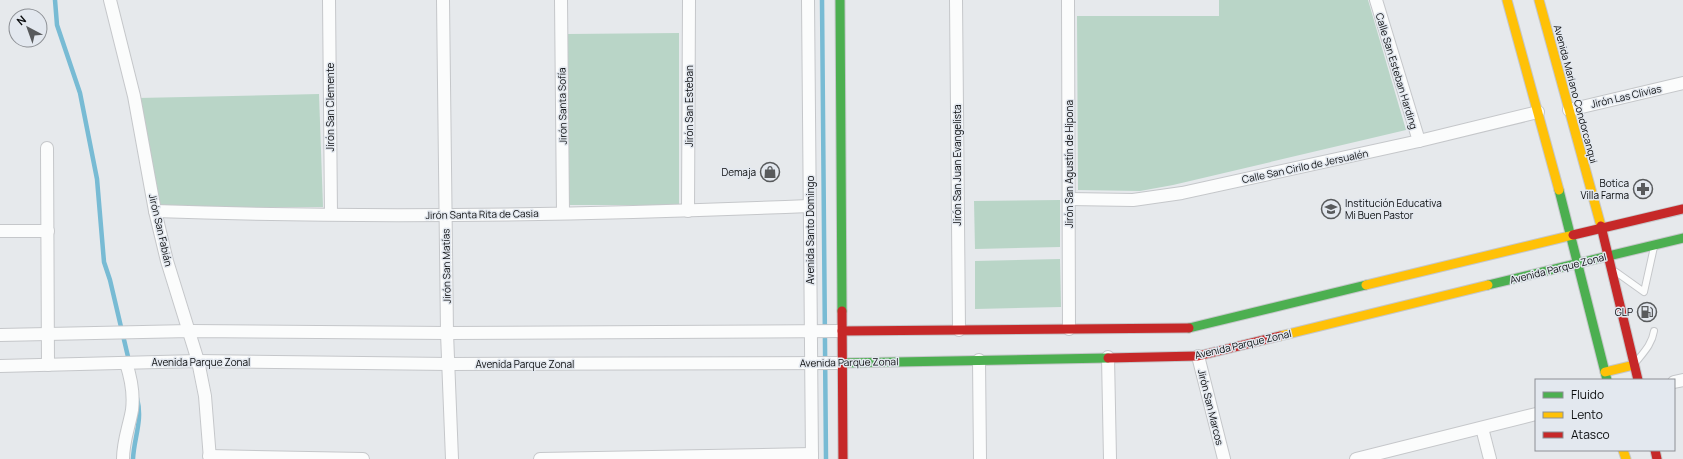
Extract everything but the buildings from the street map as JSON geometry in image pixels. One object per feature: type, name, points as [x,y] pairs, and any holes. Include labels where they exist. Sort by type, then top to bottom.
[{"type":"main road","points":[[840,0],[843,459]]},
{"type":"main road","points":[[1507,0],[1572,236],[1606,376],[1634,365]]},
{"type":"main road","name":"Avenida Mariano Condorcanqui","points":[[1540,0],[1602,229],[1638,379]]},
{"type":"main road","points":[[842,330],[1188,328],[1535,249],[1572,236],[1683,209]]},
{"type":"main road","name":"Avenida Parque Zonal","points":[[843,363],[1198,356],[1540,269],[1578,263],[1683,238]]},
{"type":"street","name":"Jirón San Fabián","points":[[110,0],[134,96],[167,261],[190,331],[198,361],[205,396],[210,458]]},
{"type":"street","name":"Jirón San Clemente","points":[[330,0],[331,214]]},
{"type":"street","name":"Jirón San Matías","points":[[443,0],[447,333],[452,459]]},
{"type":"street","name":"Jirón Santa Sofía","points":[[561,0],[563,213]]},
{"type":"street","name":"Jirón San Esteban","points":[[688,211],[689,0]]},
{"type":"street","name":"Avenida Santo Domingo","points":[[808,0],[812,456]]},
{"type":"street","name":"Jirón San Juan Evangelista","points":[[956,0],[958,330]]},
{"type":"street","name":"Jirón San Agustín de Hipona","points":[[1068,0],[1069,329]]},
{"type":"street","name":"Calle San Esteban Harding","points":[[1376,0],[1419,141]]},
{"type":"street","name":"Jirón Las Clivias","points":[[1569,110],[1683,83]]},
{"type":"street","name":"Calle San Cirilo de Jersualén","points":[[1069,199],[1133,200],[1154,198],[1419,141],[1538,112]]},
{"type":"street","points":[[47,148],[48,365]]},
{"type":"street","name":"Jirón Santa Rita de Casia","points":[[156,211],[264,215],[446,214],[688,211],[810,206]]},
{"type":"street","points":[[0,231],[48,231]]},
{"type":"street","points":[[0,335],[190,331],[447,333],[842,330]]},
{"type":"street","name":"Jirón San Marcos","points":[[1198,356],[1224,459]]},
{"type":"street","points":[[1108,357],[1110,459]]},
{"type":"street","points":[[979,360],[980,459]]},
{"type":"street","name":"Avenida Parque Zonal","points":[[0,366],[198,361],[449,364],[843,363]]},
{"type":"street","points":[[122,459],[123,447],[132,409],[132,395],[126,363]]},
{"type":"street","points":[[1356,459],[1535,414]]},
{"type":"street","points":[[1482,428],[1490,459]]},
{"type":"street","points":[[540,459],[812,456]]},
{"type":"street","points":[[210,458],[363,459]]},
{"type":"lane","points":[[1611,269],[1644,292],[1655,244]]},
{"type":"lane","points":[[1634,365],[1649,346],[1653,339],[1654,331]]},
{"type":"green space","points":[[1219,0],[1368,0],[1406,130],[1173,185],[1140,191],[1078,190],[1077,16],[1219,16]]},
{"type":"green space","points":[[679,33],[679,205],[568,205],[568,34]]},
{"type":"green space","points":[[319,94],[323,207],[158,207],[138,98]]},
{"type":"green space","points":[[1060,200],[1060,247],[975,249],[974,201]]},
{"type":"green space","points":[[1060,259],[1061,307],[975,309],[975,261]]},
{"type":"waterway","points":[[55,0],[57,25],[80,93],[97,179],[104,262],[110,280],[129,361]]},
{"type":"waterway","points":[[822,0],[826,459]]},
{"type":"waterway","points":[[133,459],[139,422],[139,406],[137,398]]},
{"type":"traffic: fast","points":[[840,0],[842,311]]},
{"type":"traffic: fast","points":[[1559,190],[1607,379]]},
{"type":"traffic: fast","points":[[1488,285],[1683,238]]},
{"type":"traffic: fast","points":[[1189,328],[1366,285]]},
{"type":"traffic: fast","points":[[843,363],[1108,358]]},
{"type":"traffic: slow","points":[[1507,0],[1559,190]]},
{"type":"traffic: slow","points":[[1539,0],[1601,226]]},
{"type":"traffic: slow","points":[[1366,285],[1573,235]]},
{"type":"traffic: slow","points":[[1280,336],[1488,285]]},
{"type":"traffic: slow","points":[[1605,372],[1634,365]]},
{"type":"traffic: slow","points":[[1623,451],[1626,459]]},
{"type":"traffic: jam","points":[[1573,235],[1683,209]]},
{"type":"traffic: jam","points":[[1601,226],[1638,379]]},
{"type":"traffic: jam","points":[[842,311],[843,459]]},
{"type":"traffic: jam","points":[[842,331],[1189,328]]},
{"type":"traffic: jam","points":[[1108,358],[1198,356],[1280,336]]},
{"type":"traffic: jam","points":[[1655,451],[1657,459]]},
{"type":"place","name":"Demaja","points":[[770,172]]},
{"type":"place","name":"Botica Villa Farma","points":[[1643,189]]},
{"type":"place","name":"Institución Educativa Mi Buen Pastor","points":[[1331,209]]},
{"type":"place","name":"GLP","points":[[1647,312]]}]
